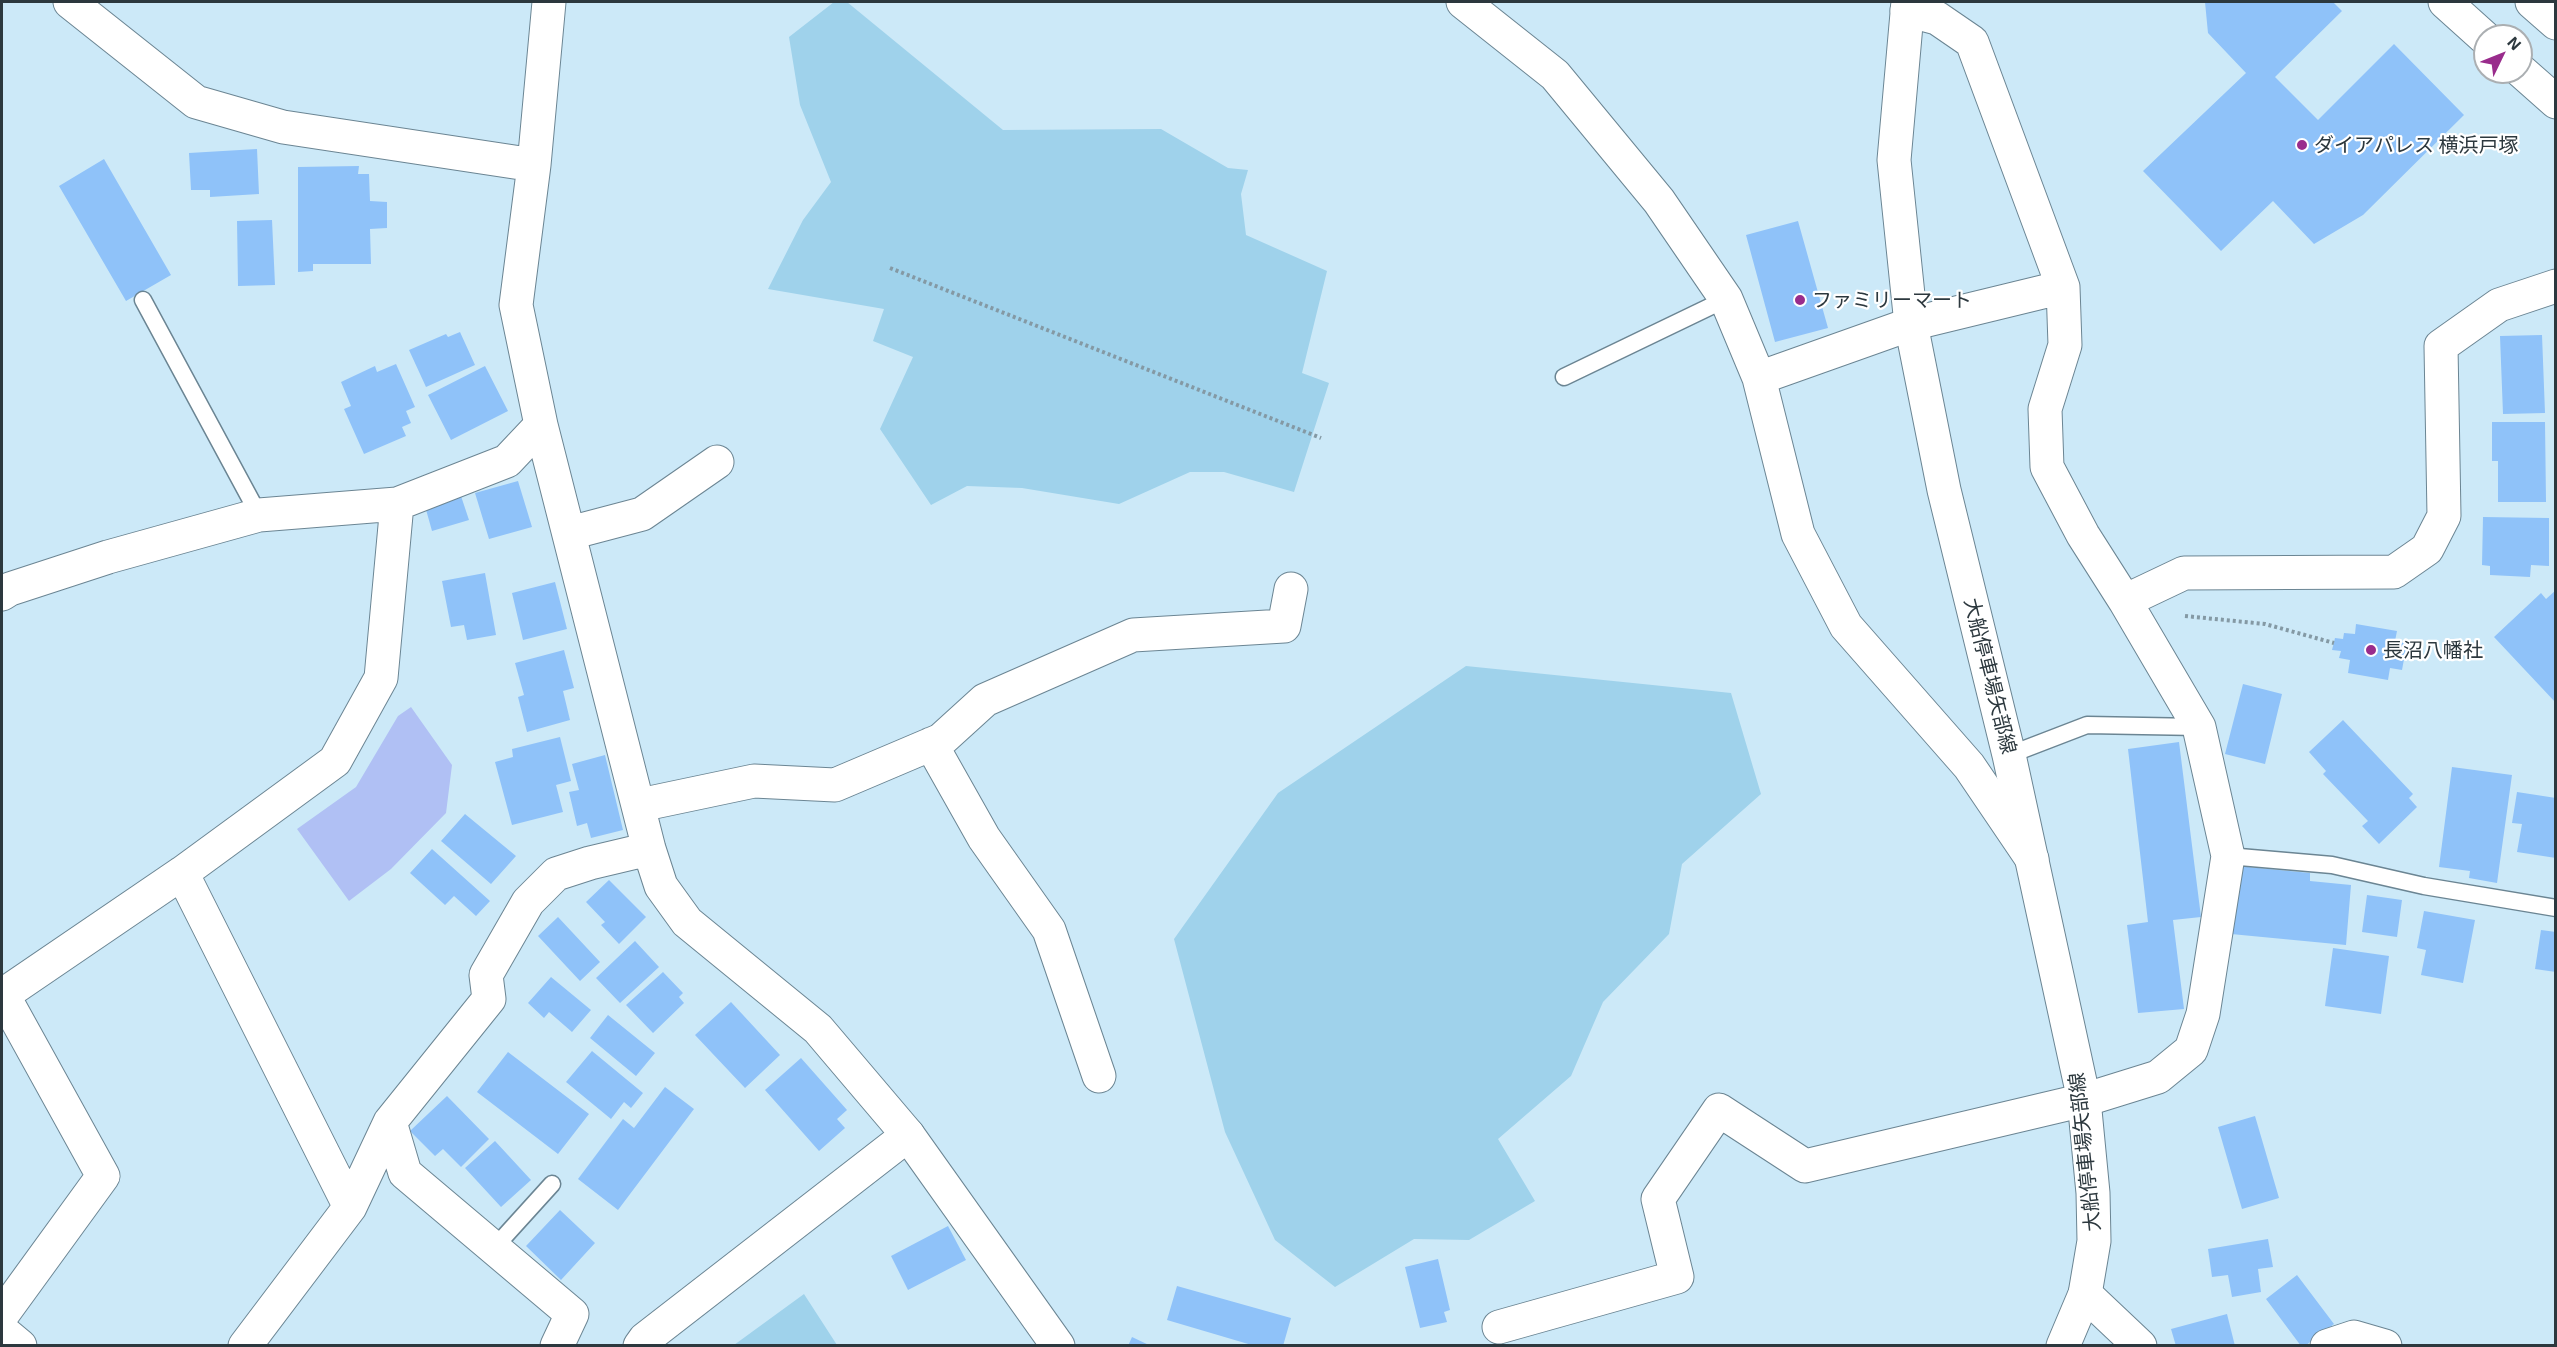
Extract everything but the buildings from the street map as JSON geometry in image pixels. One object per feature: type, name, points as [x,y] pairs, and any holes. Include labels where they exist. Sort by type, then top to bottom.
[{"type":"street","points":[[70,2],[196,102],[283,127],[534,165]]},
{"type":"street","points":[[549,2],[534,165],[516,305],[542,425],[640,805],[649,849],[661,886],[687,922],[818,1029],[908,1135],[1058,1346]]},
{"type":"street","points":[[1463,2],[1555,75],[1659,201],[1726,299],[1759,378],[1798,534],[1845,626],[1969,766],[2033,861]]},
{"type":"street","points":[[2445,2],[2473,27]]},
{"type":"street","points":[[2532,2],[2556,22]]},
{"type":"street","points":[[1499,1327],[1677,1276],[1658,1199],[1719,1110],[1805,1166],[2084,1100],[2158,1077],[2191,1050],[2203,1014],[2228,856],[2199,728],[2128,605],[2083,535],[2047,467],[2045,409],[2065,345],[2063,287],[1971,42],[1937,18],[1908,6]]},
{"type":"street","name":"大船停車場矢部線","points":[[1908,6],[1894,160],[1911,324],[1944,490],[2009,755],[2084,1100],[2093,1193],[2094,1241],[2085,1294],[2063,1346]]},
{"type":"street","points":[[2533,82],[2556,102]]},
{"type":"street","points":[[2128,605],[2184,573],[2394,572],[2427,549],[2444,516],[2441,346],[2499,305],[2556,286]]},
{"type":"street","points":[[1759,378],[1911,324],[2063,287]]},
{"type":"street","points":[[4,586],[259,515],[398,504],[507,462],[542,425]]},
{"type":"street","points":[[570,533],[642,514],[717,462]]},
{"type":"street","points":[[2,1315],[103,1176],[3,995],[182,873],[335,761],[381,678],[398,504]]},
{"type":"street","points":[[640,805],[754,781],[835,785],[941,740],[985,700],[1133,635],[1284,626],[1291,589]]},
{"type":"street","points":[[931,744],[984,838],[1049,930],[1099,1076]]},
{"type":"street","points":[[245,1346],[350,1207],[390,1122],[489,999],[486,975],[528,902],[556,874],[590,862],[649,849]]},
{"type":"street","points":[[182,873],[350,1207]]},
{"type":"street","points":[[390,1122],[405,1173],[572,1314],[557,1346]]},
{"type":"street","points":[[640,1346],[645,1339],[908,1135]]},
{"type":"street","points":[[2085,1294],[2140,1346]]},
{"type":"street","points":[[2,1331],[20,1346]]},
{"type":"street","points":[[2327,1346],[2354,1336],[2385,1346]]},
{"type":"lane","points":[[1564,377],[1726,299]]},
{"type":"lane","points":[[144,300],[259,515]]},
{"type":"lane","points":[[2009,755],[2086,725],[2199,728]]},
{"type":"lane","points":[[2228,856],[2332,865],[2424,886],[2556,908]]},
{"type":"lane","points":[[494,1248],[552,1184]]},
{"type":"path","points":[[890,268],[1321,438]]},
{"type":"path","points":[[2128,605],[2265,624],[2334,643]]},
{"type":"shaded area","points":[[834,2],[847,2],[1003,130],[1161,129],[1228,168],[1248,170],[1241,194],[1246,235],[1327,271],[1302,373],[1329,383],[1294,492],[1224,472],[1190,472],[1119,504],[1022,488],[967,486],[931,505],[880,429],[913,357],[873,341],[884,309],[768,289],[803,220],[831,182],[800,105],[789,37]]},
{"type":"shaded area","points":[[1466,666],[1731,693],[1761,794],[1682,864],[1669,934],[1603,1002],[1571,1076],[1498,1139],[1535,1201],[1469,1240],[1414,1239],[1335,1287],[1275,1240],[1225,1132],[1174,939],[1278,793]]},
{"type":"shaded area","points":[[411,707],[452,765],[446,813],[391,869],[349,901],[297,829],[356,787],[398,716]]},
{"type":"shaded area","points":[[804,1294],[837,1345],[734,1345]]},
{"type":"place","name":"ダイアパレス 横浜戸塚","points":[[2302,145]]},
{"type":"place","name":"ファミリーマート","points":[[1800,300]]},
{"type":"place","name":"長沼八幡社","points":[[2371,650]]}]
